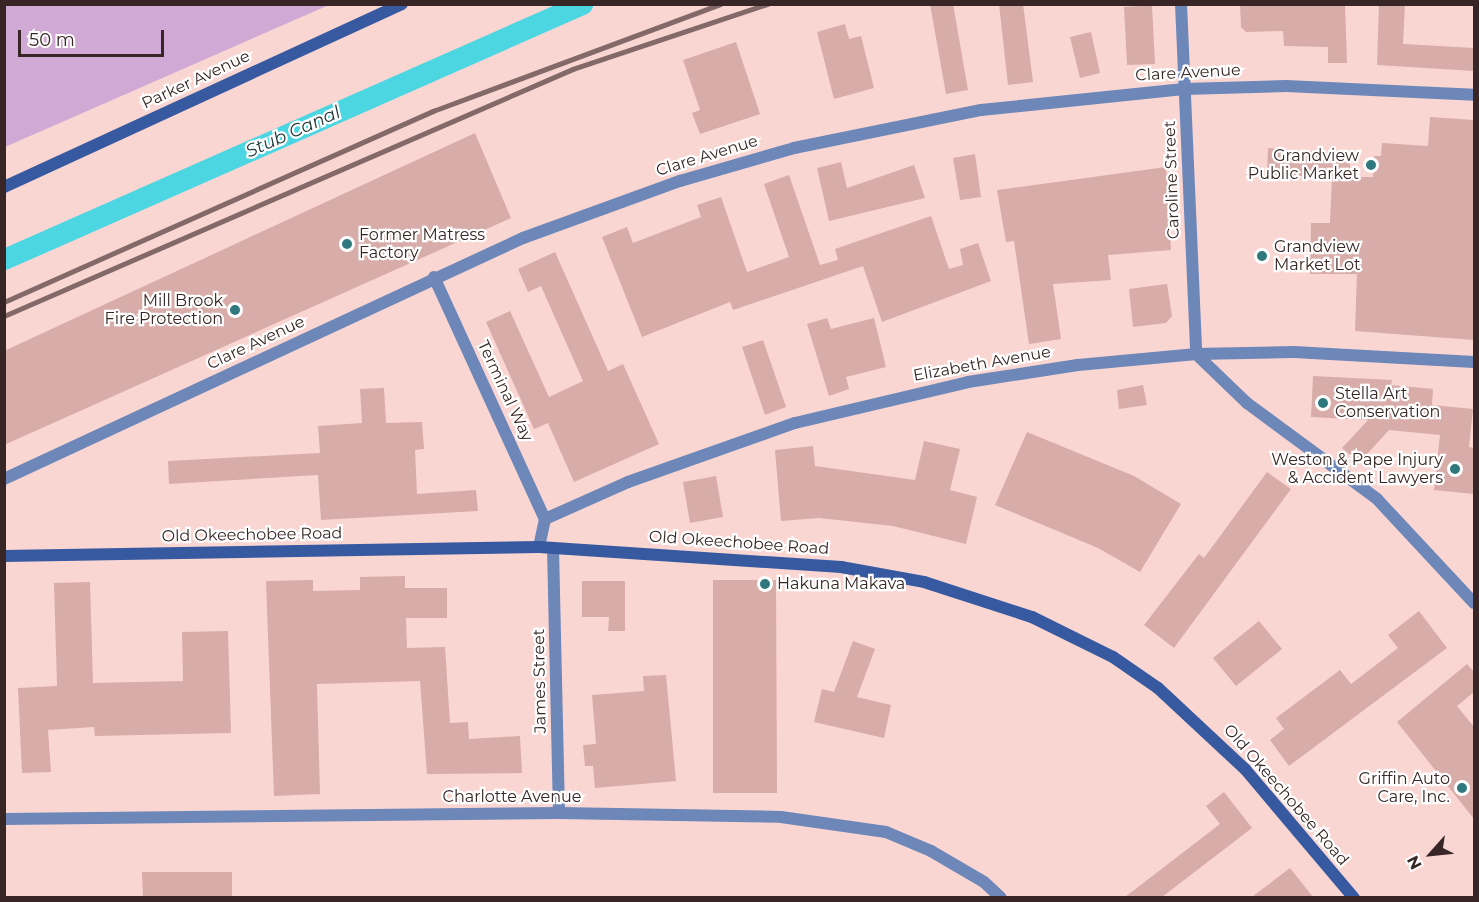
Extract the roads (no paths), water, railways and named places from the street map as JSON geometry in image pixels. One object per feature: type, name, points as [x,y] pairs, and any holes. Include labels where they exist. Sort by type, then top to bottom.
[{"type":"street","name":"Parker Avenue","points":[[4,186],[402,4]]},
{"type":"street","name":"Caroline Street","points":[[1181,4],[1196,354]]},
{"type":"street","name":"Clare Avenue","points":[[4,479],[434,277],[612,204],[794,148],[981,110],[1184,89],[1286,86],[1474,95]]},
{"type":"street","name":"Terminal Way","points":[[434,277],[545,519]]},
{"type":"street","name":"Elizabeth Avenue","points":[[545,519],[711,450],[881,400],[1078,365],[1196,354],[1338,353],[1474,362]]},
{"type":"street","points":[[1196,354],[1247,403],[1377,499],[1474,603]]},
{"type":"street","points":[[539,547],[545,519]]},
{"type":"street","name":"Old Okeechobee Road","points":[[4,556],[539,547],[840,567],[924,582],[1032,616],[1113,657],[1203,726],[1354,897]]},
{"type":"street","name":"James Street","points":[[553,548],[559,813]]},
{"type":"street","name":"Charlotte Avenue","points":[[4,819],[559,813],[830,821],[886,832],[931,850],[984,882],[1001,897]]},
{"type":"waterway","name":"Stub Canal","points":[[4,259],[582,4]]},
{"type":"railway","points":[[4,302],[433,111],[720,4]]},
{"type":"railway","points":[[4,316],[573,69],[767,4]]},
{"type":"place","name":"Grandview Public Market","points":[[1371,165]]},
{"type":"place","name":"Former Matress Factory","points":[[347,244]]},
{"type":"place","name":"Grandview Market Lot","points":[[1262,256]]},
{"type":"place","name":"Mill Brook Fire Protection","points":[[235,310]]},
{"type":"place","name":"Stella Art Conservation","points":[[1323,403]]},
{"type":"place","name":"Weston & Pape Injury & Accident Lawyers","points":[[1455,469]]},
{"type":"place","name":"Hakuna Makava","points":[[765,584]]},
{"type":"place","name":"Griffin Auto Care, Inc.","points":[[1462,788]]}]
